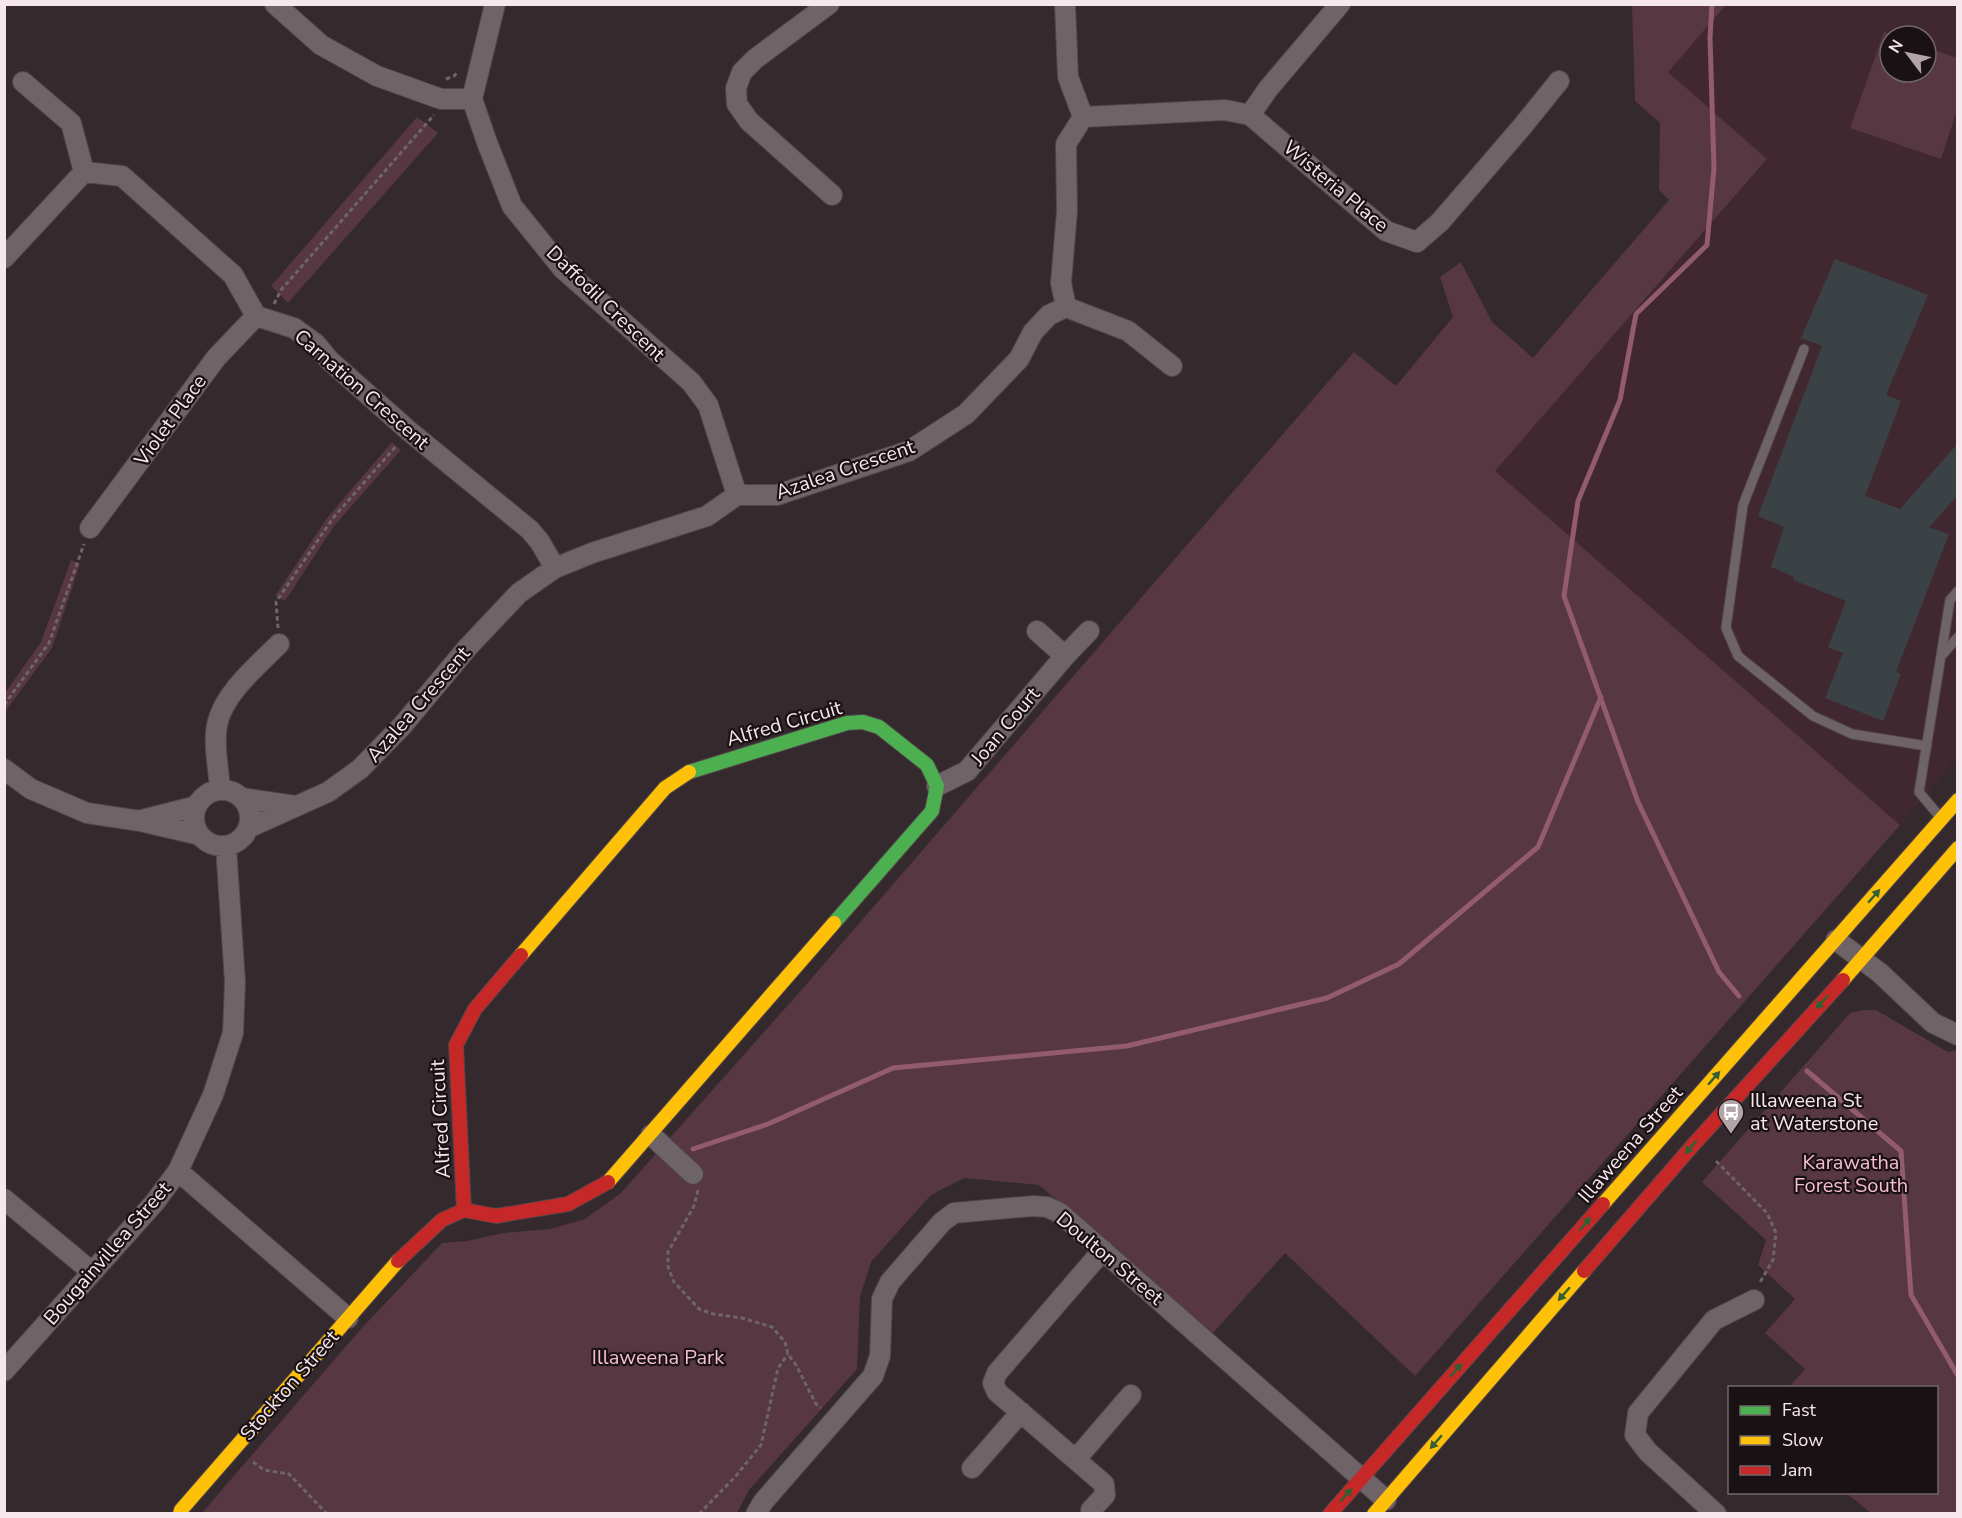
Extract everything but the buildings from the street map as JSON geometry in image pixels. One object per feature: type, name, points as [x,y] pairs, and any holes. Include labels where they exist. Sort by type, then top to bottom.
[{"type":"street","points":[[275,4],[321,45],[377,76],[441,99],[472,99],[495,4]]},
{"type":"street","points":[[829,4],[755,59],[742,72],[736,88],[737,104],[749,121],[832,195]]},
{"type":"street","points":[[1065,4],[1068,76],[1083,117]]},
{"type":"street","points":[[1083,117],[1225,110],[1250,115],[1268,89],[1340,4]]},
{"type":"street","name":"Wisteria Place","points":[[1250,115],[1386,231],[1417,242],[1440,222],[1559,81]]},
{"type":"street","points":[[23,82],[71,123],[84,172]]},
{"type":"street","name":"Daffodil Crescent","points":[[472,99],[512,206],[563,268],[691,382],[708,405],[737,495]]},
{"type":"street","points":[[1083,117],[1066,144],[1067,211],[1061,284],[1066,307],[1128,331],[1172,366]]},
{"type":"street","points":[[4,258],[84,172]]},
{"type":"street","points":[[84,172],[122,176],[233,275],[261,318]]},
{"type":"street","name":"Azalea Crescent","points":[[248,828],[328,792],[360,769],[402,726],[468,647],[519,593],[555,568],[592,553],[707,516],[737,495],[777,495],[909,451],[966,414],[1019,359],[1033,332],[1049,315],[1066,307]]},
{"type":"street","name":"Carnation Crescent","points":[[261,318],[294,328],[316,344],[329,360],[410,431],[530,530],[555,568]]},
{"type":"street","name":"Violet Place","points":[[90,528],[216,358],[261,318]]},
{"type":"street","points":[[1037,631],[1065,656]]},
{"type":"street","name":"Joan Court","points":[[937,786],[967,771],[1089,631]]},
{"type":"street","points":[[220,790],[217,724],[230,697],[279,644]]},
{"type":"street","name":"Alfred Circuit","points":[[464,1210],[456,1045],[475,1009],[665,788],[688,772],[848,723],[863,722],[879,727],[927,765],[937,786]]},
{"type":"street","points":[[4,769],[31,789],[87,813],[140,821],[200,835],[211,844],[226,846],[240,840],[248,828],[250,812],[242,798]]},
{"type":"street","points":[[348,1318],[402,1256],[442,1220],[464,1210],[496,1216],[568,1204],[606,1184],[932,811],[937,786]]},
{"type":"street","points":[[140,821],[197,806],[207,795],[220,790],[242,798],[295,806]]},
{"type":"street","name":"Illaweena Street","points":[[1330,1514],[1958,800]]},
{"type":"street","points":[[197,806],[195,821],[200,835]]},
{"type":"street","points":[[1941,819],[1958,822]]},
{"type":"street","name":"Bougainvillea Street","points":[[4,1371],[155,1202],[178,1171],[213,1095],[233,1033],[235,981],[226,846]]},
{"type":"street","points":[[1380,1507],[1694,1144],[1862,959],[1958,848]]},
{"type":"street","points":[[1836,940],[1862,959],[1933,1023],[1958,1035]]},
{"type":"street","points":[[651,1135],[696,1177]]},
{"type":"street","name":"Stockton Street","points":[[178,1171],[348,1318],[181,1510],[180,1514]]},
{"type":"street","points":[[4,1199],[92,1272]]},
{"type":"street","name":"Doulton Street","points":[[756,1514],[763,1502],[873,1376],[880,1356],[882,1299],[890,1282],[942,1222],[954,1213],[1033,1206],[1047,1207],[1060,1213],[1103,1250],[1362,1477],[1380,1507]]},
{"type":"street","points":[[1091,1512],[1104,1494],[1104,1484],[998,1392],[993,1383],[997,1372],[1103,1250]]},
{"type":"street","points":[[1716,1514],[1648,1452],[1635,1435],[1638,1413],[1714,1320],[1754,1300]]},
{"type":"street","points":[[1076,1459],[1131,1395]]},
{"type":"street","points":[[972,1468],[1021,1412]]},
{"type":"lane","points":[[1804,349],[1743,505],[1726,628],[1738,656],[1813,716],[1852,734],[1927,746]]},
{"type":"lane","points":[[1941,819],[1919,792],[1950,600],[1958,591]]},
{"type":"lane","points":[[1941,656],[1958,637]]},
{"type":"path","points":[[261,318],[281,290],[439,109],[444,80],[454,76],[461,69]]},
{"type":"path","points":[[279,644],[276,602],[333,518],[410,431]]},
{"type":"path","points":[[4,705],[49,643],[90,528]]},
{"type":"path","points":[[1716,1161],[1767,1213],[1776,1233],[1773,1260],[1761,1279],[1754,1300]]},
{"type":"path","points":[[696,1177],[694,1206],[668,1252],[668,1267],[674,1282],[699,1309],[772,1327],[785,1342],[788,1354],[816,1404],[835,1419]]},
{"type":"path","points":[[699,1514],[735,1477],[760,1445],[778,1368],[788,1354]]},
{"type":"path","points":[[247,1457],[264,1470],[289,1474],[327,1514]]},
{"type":"shaded area","points":[[1726,5],[1957,5],[1957,757],[1900,825],[1495,471],[1767,160],[1667,72]]},
{"type":"green space","name":"Illaweena Park","points":[[1632,5],[1726,5],[1668,72],[1767,159],[1495,471],[1900,825],[1415,1376],[1285,1253],[1213,1333],[1039,1185],[964,1178],[931,1195],[871,1262],[860,1297],[857,1369],[749,1490],[737,1513],[201,1514],[360,1330],[442,1243],[467,1241],[503,1233],[550,1229],[585,1219],[621,1193],[804,987],[1354,352],[1396,386],[1453,317],[1440,277],[1461,262],[1492,322],[1533,358],[1669,200],[1659,190],[1660,123],[1635,101]]},
{"type":"green space","points":[[1878,49],[1878,84],[1938,84],[1938,51],[1957,58],[1957,110],[1941,159],[1850,128]]},
{"type":"green space","points":[[417,117],[438,133],[288,303],[271,286]]},
{"type":"green space","points":[[392,442],[401,450],[334,526],[285,601],[275,596],[327,518]]},
{"type":"green space","points":[[71,560],[80,564],[52,648],[5,712],[5,693],[41,642]]},
{"type":"green space","name":"Karawatha Forest South","points":[[1876,1010],[1948,1052],[1957,1050],[1957,1513],[1871,1513],[1847,1494],[1938,1494],[1938,1386],[1790,1386],[1805,1369],[1765,1333],[1795,1299],[1758,1265],[1766,1240],[1702,1182],[1850,1013]]},
{"type":"waterway","points":[[1712,4],[1710,38],[1714,168],[1707,245],[1636,314],[1620,400],[1578,501],[1564,596],[1638,802],[1719,972],[1739,996]]},
{"type":"waterway","points":[[693,1149],[768,1124],[893,1068],[1127,1046],[1327,998],[1399,964],[1538,847],[1601,697]]},
{"type":"waterway","points":[[1807,1071],[1901,1151],[1911,1295],[1958,1376]]},
{"type":"traffic: fast","points":[[689,772],[847,723],[863,722],[879,727],[927,765],[937,786],[932,811],[834,923]]},
{"type":"traffic: slow","points":[[521,955],[665,788],[689,772]]},
{"type":"traffic: slow","points":[[1603,1204],[1958,800]]},
{"type":"traffic: slow","points":[[1843,980],[1958,848]]},
{"type":"traffic: slow","points":[[608,1182],[834,923]]},
{"type":"traffic: slow","points":[[180,1514],[181,1510],[398,1261]]},
{"type":"traffic: slow","points":[[1374,1514],[1584,1271]]},
{"type":"traffic: jam","points":[[464,1210],[456,1045],[475,1009],[521,955]]},
{"type":"traffic: jam","points":[[1584,1271],[1694,1144],[1843,980]]},
{"type":"traffic: jam","points":[[398,1261],[442,1220],[464,1210],[496,1216],[568,1204],[608,1182]]},
{"type":"traffic: jam","points":[[1330,1514],[1603,1204]]},
{"type":"place","name":"Illaweena St at Waterstone","points":[[1731,1135]]}]
